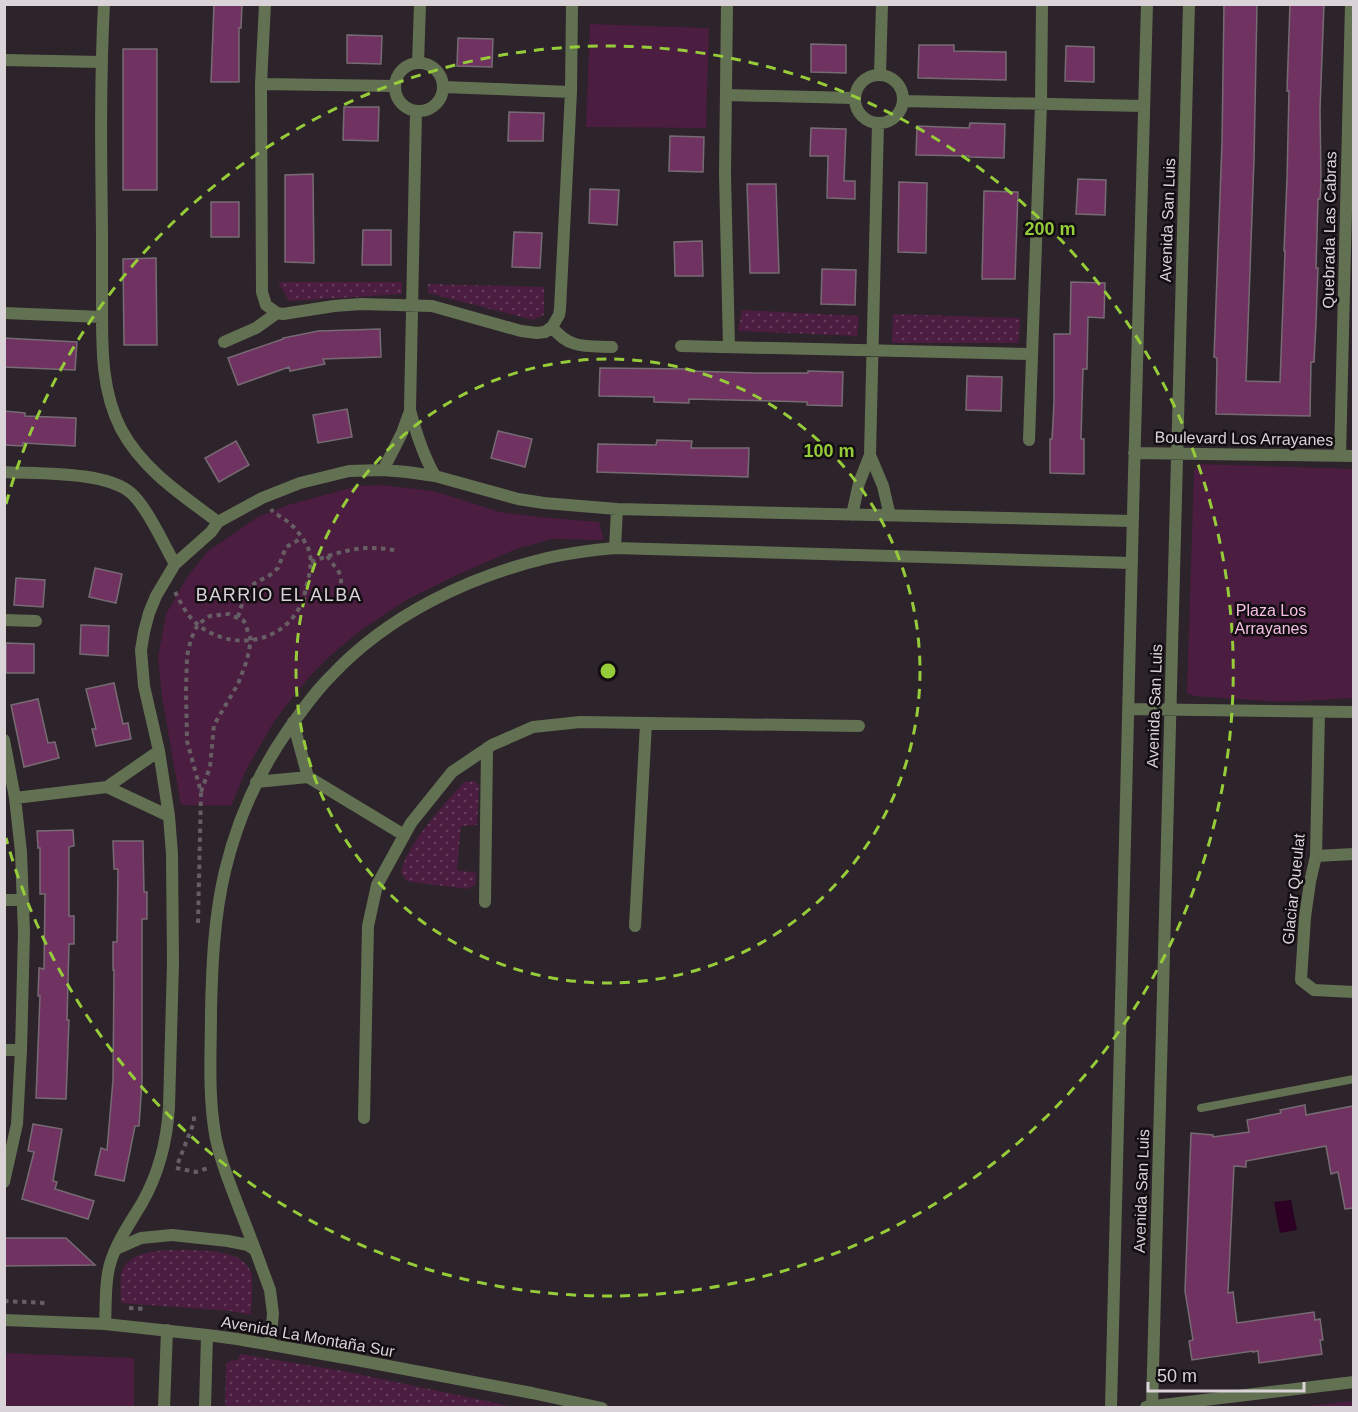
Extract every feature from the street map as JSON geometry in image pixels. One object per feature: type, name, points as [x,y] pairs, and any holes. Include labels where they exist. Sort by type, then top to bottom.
[{"type":"street","points":[[104,4],[101,62],[102,317],[103,366],[106,386],[114,414],[143,461],[158,476],[218,522]]},
{"type":"street","points":[[265,4],[261,84],[262,292],[266,305],[277,313],[290,314],[325,307],[361,304],[432,306],[529,333],[545,332],[552,327],[560,309],[571,92],[572,4]]},
{"type":"street","points":[[418,63],[420,4]]},
{"type":"street","points":[[727,4],[725,174],[729,347]]},
{"type":"street","points":[[880,75],[882,4]]},
{"type":"street","points":[[1029,440],[1041,104],[1042,4]]},
{"type":"street","name":"Avenida San Luis","points":[[1111,1407],[1147,4]]},
{"type":"street","name":"Avenida San Luis","points":[[1149,1407],[1189,4]]},
{"type":"street","name":"Quebrada Las Cabras","points":[[1340,456],[1351,4]]},
{"type":"street","points":[[4,60],[101,62]]},
{"type":"street","points":[[412,63],[418,63],[425,63],[436,70],[440,74],[443,87],[442,94],[435,105],[430,109],[416,111],[409,109],[399,100],[394,86],[402,70],[412,63]]},
{"type":"street","points":[[874,75],[880,75],[897,83],[901,89],[903,101],[895,117],[890,121],[878,123],[861,116],[854,98],[862,81],[874,75]]},
{"type":"street","points":[[261,84],[394,86]]},
{"type":"street","points":[[443,87],[571,92]]},
{"type":"street","points":[[726,95],[854,98]]},
{"type":"street","points":[[903,101],[1144,106]]},
{"type":"street","points":[[416,111],[410,410],[417,437],[435,476]]},
{"type":"street","points":[[852,515],[859,483],[870,455],[878,123]]},
{"type":"street","points":[[4,313],[102,317]]},
{"type":"street","points":[[224,342],[256,328],[277,313]]},
{"type":"street","points":[[552,327],[557,334],[571,344],[612,347]]},
{"type":"street","points":[[681,346],[1031,354]]},
{"type":"street","points":[[383,470],[402,433],[410,410]]},
{"type":"street","name":"Boulevard Los Arrayanes","points":[[1134,453],[1353,456]]},
{"type":"street","points":[[870,455],[883,486],[891,516]]},
{"type":"street","points":[[105,1324],[108,1273],[116,1249],[152,1183],[160,1162],[168,1126],[173,963],[172,854],[169,816],[159,751],[144,686],[141,650],[148,614],[175,564],[211,532],[218,522],[262,498],[324,476],[349,471],[383,470],[435,476],[518,499],[617,509],[1132,521]]},
{"type":"street","points":[[4,472],[87,477],[113,482],[123,487],[133,494],[144,508],[175,564]]},
{"type":"street","points":[[615,548],[617,509]]},
{"type":"street","points":[[270,1345],[272,1303],[270,1290],[220,1157],[212,1115],[210,1092],[213,958],[219,902],[231,847],[256,782],[274,751],[311,698],[355,652],[396,621],[418,608],[485,577],[548,558],[615,548],[1132,563]]},
{"type":"street","points":[[4,620],[36,621]]},
{"type":"street","points":[[1128,709],[1353,712]]},
{"type":"street","name":"Glaciar Queulat","points":[[1319,713],[1316,856],[1305,917],[1301,980],[1314,990],[1353,992]]},
{"type":"street","points":[[293,722],[308,777]]},
{"type":"street","points":[[364,1118],[368,926],[377,885],[411,823],[452,772],[487,748],[533,727],[580,722],[859,726]]},
{"type":"street","points":[[635,926],[646,723]]},
{"type":"street","points":[[4,740],[7,766],[15,798],[21,852],[24,944],[17,1124],[4,1182]]},
{"type":"street","points":[[485,902],[487,748]]},
{"type":"street","points":[[15,798],[107,787],[159,751]]},
{"type":"street","points":[[256,782],[308,777],[404,835]]},
{"type":"street","points":[[107,787],[169,816]]},
{"type":"street","points":[[1316,856],[1353,854]]},
{"type":"street","points":[[4,900],[23,900]]},
{"type":"street","points":[[4,1050],[21,1050]]},
{"type":"street","points":[[116,1249],[141,1238],[172,1235],[228,1241],[248,1245],[255,1250]]},
{"type":"street","name":"Avenida La Montaña Sur","points":[[4,1320],[105,1324],[237,1339],[602,1407]]},
{"type":"street","points":[[164,1407],[167,1330]]},
{"type":"street","points":[[205,1407],[207,1335]]},
{"type":"street","points":[[1149,1407],[1353,1382]]},
{"type":"lane","points":[[1201,1108],[1353,1079]]},
{"type":"path","points":[[167,579],[191,618],[209,632],[230,640],[242,642],[273,634],[292,619],[304,597],[311,562],[308,549],[302,538],[282,517],[274,514],[262,498]]},
{"type":"path","points":[[238,617],[250,586],[278,568],[286,547],[302,538]]},
{"type":"path","points":[[311,562],[347,550],[382,548],[399,551]]},
{"type":"path","points":[[327,556],[339,572],[341,604]]},
{"type":"path","points":[[198,934],[201,792],[187,741],[188,656],[191,639],[198,624],[210,616],[229,614],[244,621],[251,640],[247,660],[238,684],[214,725],[210,767],[201,792]]},
{"type":"path","points":[[194,1110],[194,1122]]},
{"type":"path","points":[[176,1168],[196,1172],[214,1167]]},
{"type":"green space","points":[[590,24],[709,28],[706,128],[586,127]]},
{"type":"green space","points":[[278,282],[402,282],[402,294],[289,301]]},
{"type":"green space","points":[[428,284],[544,287],[544,315],[533,320],[428,293]]},
{"type":"green space","points":[[742,310],[859,316],[857,336],[738,331]]},
{"type":"green space","points":[[893,314],[1020,318],[1019,343],[892,343]]},
{"type":"green space","name":"Plaza Los Arrayanes","points":[[1199,464],[1353,469],[1353,698],[1283,702],[1194,696],[1187,693],[1194,470]]},
{"type":"green space","points":[[381,485],[434,491],[500,512],[599,522],[604,540],[552,539],[516,549],[408,599],[360,631],[309,677],[275,720],[246,770],[231,806],[181,805],[162,697],[158,657],[166,614],[188,576],[207,552],[256,518],[288,505],[358,486]]},
{"type":"green space","points":[[475,781],[479,786],[477,825],[461,826],[457,870],[476,873],[475,885],[467,889],[406,880],[401,873],[404,862],[418,838],[464,782]]},
{"type":"green space","points":[[149,1252],[224,1253],[240,1259],[247,1265],[252,1275],[251,1315],[231,1311],[121,1303],[121,1274],[131,1259]]},
{"type":"green space","points":[[5,1353],[134,1358],[134,1407],[5,1407]]},
{"type":"green space","points":[[240,1354],[348,1372],[515,1407],[225,1407],[226,1364],[229,1361],[238,1360]]},
{"type":"green space","points":[[1353,1401],[1353,1407],[1299,1407]]},
{"type":"shaded area","points":[[1291,1200],[1297,1230],[1280,1233],[1274,1202]]},
{"type":"building","points":[[214,4],[242,4],[241,28],[239,28],[239,82],[211,82]]},
{"type":"building","points":[[1224,4],[1257,4],[1246,381],[1280,382],[1290,4],[1324,4],[1320,109],[1321,180],[1320,199],[1318,199],[1316,323],[1314,362],[1311,362],[1310,416],[1216,414],[1217,358],[1214,357],[1222,142]]},
{"type":"building","points":[[347,35],[382,36],[381,64],[347,63]]},
{"type":"building","points":[[458,38],[493,39],[492,67],[457,66]]},
{"type":"building","points":[[811,44],[846,45],[846,73],[811,72]]},
{"type":"building","points":[[919,45],[954,45],[954,51],[1006,52],[1006,80],[918,78]]},
{"type":"building","points":[[1066,46],[1094,47],[1094,82],[1065,81]]},
{"type":"building","points":[[123,49],[157,49],[157,190],[123,190]]},
{"type":"building","points":[[344,107],[379,107],[378,141],[343,140]]},
{"type":"building","points":[[509,112],[544,113],[543,141],[508,141]]},
{"type":"building","points":[[970,123],[1005,124],[1004,158],[916,155],[917,126],[969,128]]},
{"type":"building","points":[[811,128],[846,129],[844,181],[855,181],[855,199],[827,198],[828,156],[810,156]]},
{"type":"building","points":[[670,136],[704,137],[703,172],[669,171]]},
{"type":"building","points":[[313,174],[314,263],[285,262],[285,175]]},
{"type":"building","points":[[1078,179],[1106,180],[1105,215],[1076,214]]},
{"type":"building","points":[[899,182],[927,183],[926,253],[898,252]]},
{"type":"building","points":[[747,184],[776,184],[779,273],[750,273]]},
{"type":"building","points":[[590,189],[619,190],[617,225],[589,223]]},
{"type":"building","points":[[984,191],[1018,192],[1015,279],[982,279]]},
{"type":"building","points":[[211,202],[239,202],[239,237],[211,237]]},
{"type":"building","points":[[363,230],[391,230],[391,265],[362,265]]},
{"type":"building","points":[[514,232],[542,233],[540,268],[512,267]]},
{"type":"building","points":[[702,241],[703,276],[675,276],[674,242]]},
{"type":"building","points":[[156,258],[157,345],[124,345],[123,259]]},
{"type":"building","points":[[822,269],[856,270],[855,305],[821,304]]},
{"type":"building","points":[[1071,282],[1105,283],[1104,318],[1088,317],[1087,369],[1083,369],[1081,439],[1084,439],[1084,474],[1050,473],[1050,439],[1052,439],[1054,402],[1054,334],[1070,334]]},
{"type":"building","points":[[380,329],[381,357],[323,359],[325,364],[290,371],[289,367],[238,385],[228,358],[283,338],[318,331]]},
{"type":"building","points":[[4,338],[77,342],[75,370],[4,367]]},
{"type":"building","points":[[600,368],[689,369],[689,371],[756,373],[843,372],[842,406],[807,405],[807,402],[689,399],[689,403],[654,402],[654,397],[599,396]]},
{"type":"building","points":[[967,376],[1002,377],[1001,411],[966,410]]},
{"type":"building","points":[[347,409],[352,437],[318,443],[313,415]]},
{"type":"building","points":[[4,411],[25,413],[25,416],[76,418],[75,446],[23,443],[23,446],[4,445]]},
{"type":"building","points":[[498,431],[532,439],[525,467],[491,458]]},
{"type":"building","points":[[657,440],[692,441],[691,448],[749,448],[748,477],[597,472],[598,444],[656,445]]},
{"type":"building","points":[[236,441],[249,465],[219,482],[205,458]]},
{"type":"building","points":[[95,568],[122,574],[116,603],[89,597]]},
{"type":"building","points":[[16,578],[45,580],[43,607],[14,605]]},
{"type":"building","points":[[81,625],[109,626],[108,656],[80,654]]},
{"type":"building","points":[[6,643],[34,644],[34,673],[6,673]]},
{"type":"building","points":[[114,683],[123,724],[128,723],[131,739],[96,746],[92,729],[96,729],[86,689]]},
{"type":"building","points":[[38,699],[48,743],[55,742],[59,758],[24,767],[11,705]]},
{"type":"building","points":[[73,830],[74,846],[69,847],[69,916],[74,916],[74,944],[69,944],[66,1099],[36,1098],[39,968],[44,969],[45,894],[40,894],[40,848],[38,848],[37,831]]},
{"type":"building","points":[[113,841],[143,841],[144,892],[147,892],[147,919],[142,919],[142,1081],[139,1126],[135,1126],[124,1181],[95,1175],[101,1148],[107,1150],[113,1080],[113,942],[117,942],[118,869],[114,869]]},
{"type":"building","points":[[1305,1105],[1306,1115],[1353,1106],[1353,1208],[1345,1209],[1338,1172],[1331,1174],[1326,1146],[1246,1161],[1246,1167],[1234,1166],[1228,1293],[1233,1292],[1237,1323],[1314,1312],[1315,1320],[1320,1319],[1322,1354],[1259,1363],[1258,1351],[1253,1351],[1192,1360],[1189,1341],[1193,1340],[1185,1291],[1191,1133],[1213,1135],[1213,1137],[1249,1132],[1247,1120]]},
{"type":"building","points":[[33,1124],[62,1129],[53,1181],[57,1182],[55,1189],[94,1201],[88,1219],[22,1199],[34,1152],[28,1151]]},
{"type":"building","points":[[4,1238],[66,1238],[95,1265],[4,1266]]},
{"type":"district","name":"BARRIO EL ALBA","points":[[279,595]]}]
